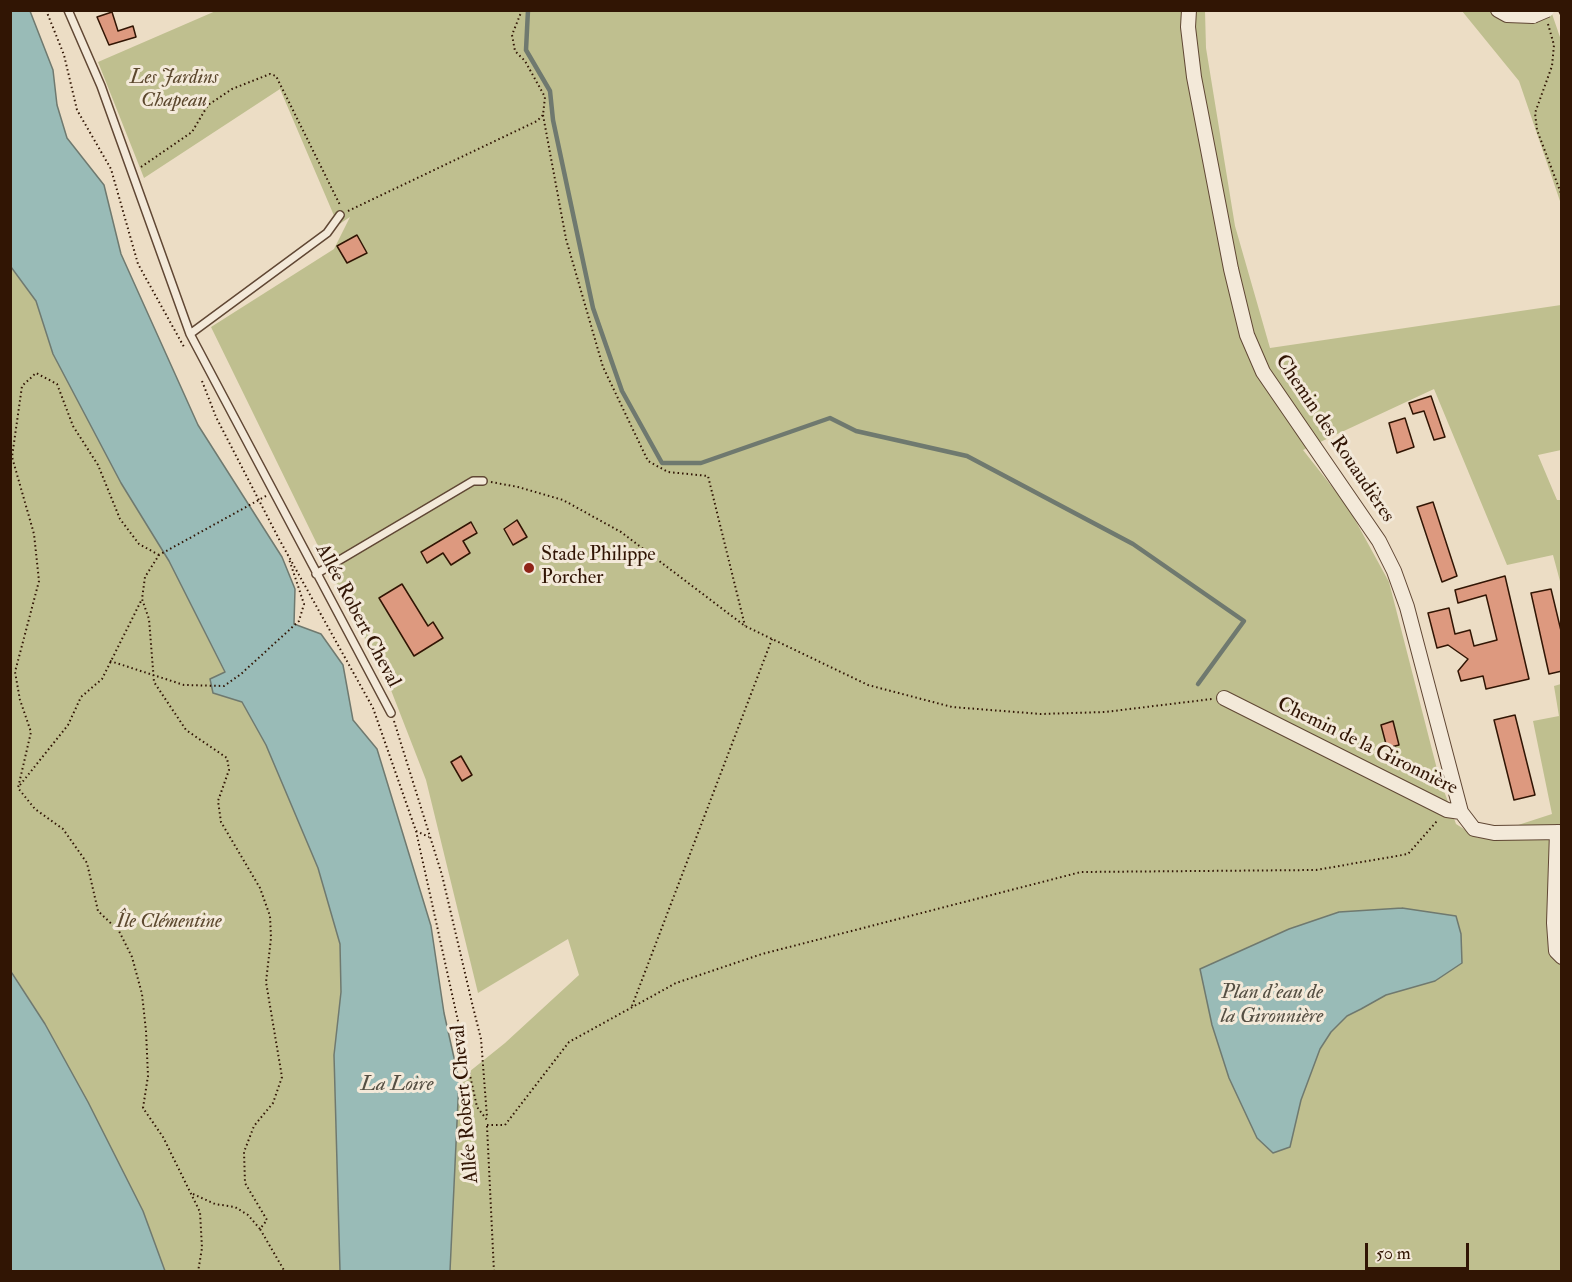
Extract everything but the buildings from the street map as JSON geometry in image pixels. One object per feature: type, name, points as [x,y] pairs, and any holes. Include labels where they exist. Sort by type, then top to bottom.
[{"type":"street","name":"Chemin des Rouaudières","points":[[1190,10],[1188,27],[1194,77],[1231,269],[1247,335],[1263,372],[1379,541],[1394,571],[1407,607],[1454,811]]},
{"type":"street","points":[[1498,10],[1507,15],[1547,16]]},
{"type":"street","name":"Chemin de la Gironnière","points":[[1224,698],[1454,811],[1474,828],[1494,833],[1559,832]]},
{"type":"street","points":[[1559,832],[1554,923],[1556,951],[1562,957]]},
{"type":"lane","name":"Allée Robert Cheval","points":[[68,10],[101,86],[190,334],[391,713]]},
{"type":"lane","points":[[190,334],[327,233],[340,215]]},
{"type":"lane","points":[[316,574],[473,481],[483,481]]},
{"type":"path","points":[[46,10],[64,55],[77,110],[111,169],[138,264],[179,341],[189,353]]},
{"type":"path","points":[[522,10],[512,35],[515,51],[525,61],[545,97],[543,115],[566,239],[603,367],[648,461],[668,472],[708,476],[745,626]]},
{"type":"path","points":[[1547,16],[1554,45],[1552,66],[1535,113],[1537,130],[1562,196]]},
{"type":"path","points":[[111,169],[132,170],[144,166],[192,132],[208,105],[232,89],[270,74],[276,76],[344,213],[537,121],[543,115]]},
{"type":"path","points":[[18,788],[31,732],[20,700],[15,672],[39,581],[34,534],[12,457],[22,386],[36,373],[57,384],[73,426],[98,465],[120,519],[139,544],[159,555]]},
{"type":"path","points":[[200,373],[216,417],[373,708],[416,831],[477,1107],[487,1120]]},
{"type":"path","points":[[483,481],[518,487],[563,500],[621,532],[745,626],[868,685],[952,707],[1041,714],[1105,712],[1224,698]]},
{"type":"path","points":[[18,788],[68,725],[81,697],[102,679],[142,599],[145,577],[159,555],[259,500]]},
{"type":"path","points":[[110,661],[154,678],[184,685],[224,686],[241,674],[299,621],[304,604],[286,550]]},
{"type":"path","points":[[142,599],[148,619],[154,678],[186,730],[227,758],[229,770],[218,801],[221,822],[260,888],[270,916],[271,938],[266,982],[282,1077],[273,1103],[254,1126],[244,1152],[245,1183],[267,1220],[260,1229]]},
{"type":"path","points":[[631,1008],[772,639]]},
{"type":"path","name":"Allée Robert Cheval","points":[[391,713],[430,838],[481,1039],[494,1272]]},
{"type":"path","points":[[18,788],[35,810],[63,829],[87,863],[98,911],[119,931],[132,957],[142,994],[146,1031],[148,1076],[143,1108],[162,1137],[200,1212],[201,1248],[198,1272]]},
{"type":"path","points":[[487,1125],[505,1125],[568,1042],[676,983],[762,954],[1081,872],[1316,870],[1408,854],[1454,811]]},
{"type":"path","points":[[416,831],[430,838]]},
{"type":"path","points":[[192,1194],[215,1204],[235,1207],[248,1215],[260,1229],[285,1272]]},
{"type":"green space","name":"Les Jardins Chapeau","points":[[218,10],[1205,11],[1206,48],[1235,226],[1270,348],[1561,305],[1561,450],[1538,455],[1557,500],[1561,500],[1561,585],[1553,555],[1507,565],[1434,389],[1303,450],[1348,507],[1389,582],[1439,777],[1456,824],[1478,838],[1552,814],[1533,721],[1559,716],[1554,686],[1561,684],[1561,1271],[450,1271],[459,1080],[505,1043],[579,975],[568,939],[478,993],[426,780],[389,685],[339,589],[211,327],[334,249],[350,217],[338,225],[280,89],[144,178],[98,62]],"holes":[[[1200,969],[1434,981],[1386,995],[1347,1016],[1331,1032],[1320,1049],[1301,1100],[1290,1147],[1257,1138],[1229,1078],[1212,1025]]]},
{"type":"green space","points":[[1462,11],[1551,11],[1561,40],[1561,204],[1519,81]]},
{"type":"green space","name":"Île Clémentine","points":[[10,267],[36,301],[53,354],[121,483],[169,561],[225,673],[210,679],[213,693],[242,702],[266,745],[318,868],[341,944],[341,992],[334,1055],[340,1271],[165,1271],[143,1211],[45,1024],[11,970]]},
{"type":"water","name":"La Loire","points":[[11,10],[30,11],[53,70],[57,105],[67,138],[104,185],[121,254],[198,425],[282,557],[295,589],[294,624],[321,634],[343,665],[353,720],[377,749],[431,926],[444,1013],[459,1080],[450,1271],[340,1271],[334,1055],[341,992],[340,944],[318,868],[266,745],[242,702],[213,693],[210,679],[225,672],[169,561],[121,483],[53,354],[36,301],[11,267]]},
{"type":"water","name":"Plan d'eau de la Gironnière","points":[[1402,908],[1456,916],[1461,934],[1462,963],[1435,981],[1386,995],[1347,1016],[1331,1032],[1320,1049],[1301,1100],[1290,1147],[1273,1153],[1257,1138],[1229,1078],[1212,1025],[1200,969],[1289,929],[1339,912]]},
{"type":"water","points":[[10,970],[45,1024],[88,1102],[143,1211],[165,1271],[11,1271]]},
{"type":"waterway","points":[[528,10],[526,50],[550,91],[553,120],[593,308],[622,391],[662,463],[701,463],[830,418],[856,431],[967,456],[1133,544],[1244,621],[1198,684]]},
{"type":"railway","points":[[1560,10],[1562,14]]},
{"type":"place","name":"Stade Philippe Porcher","points":[[529,568]]}]
